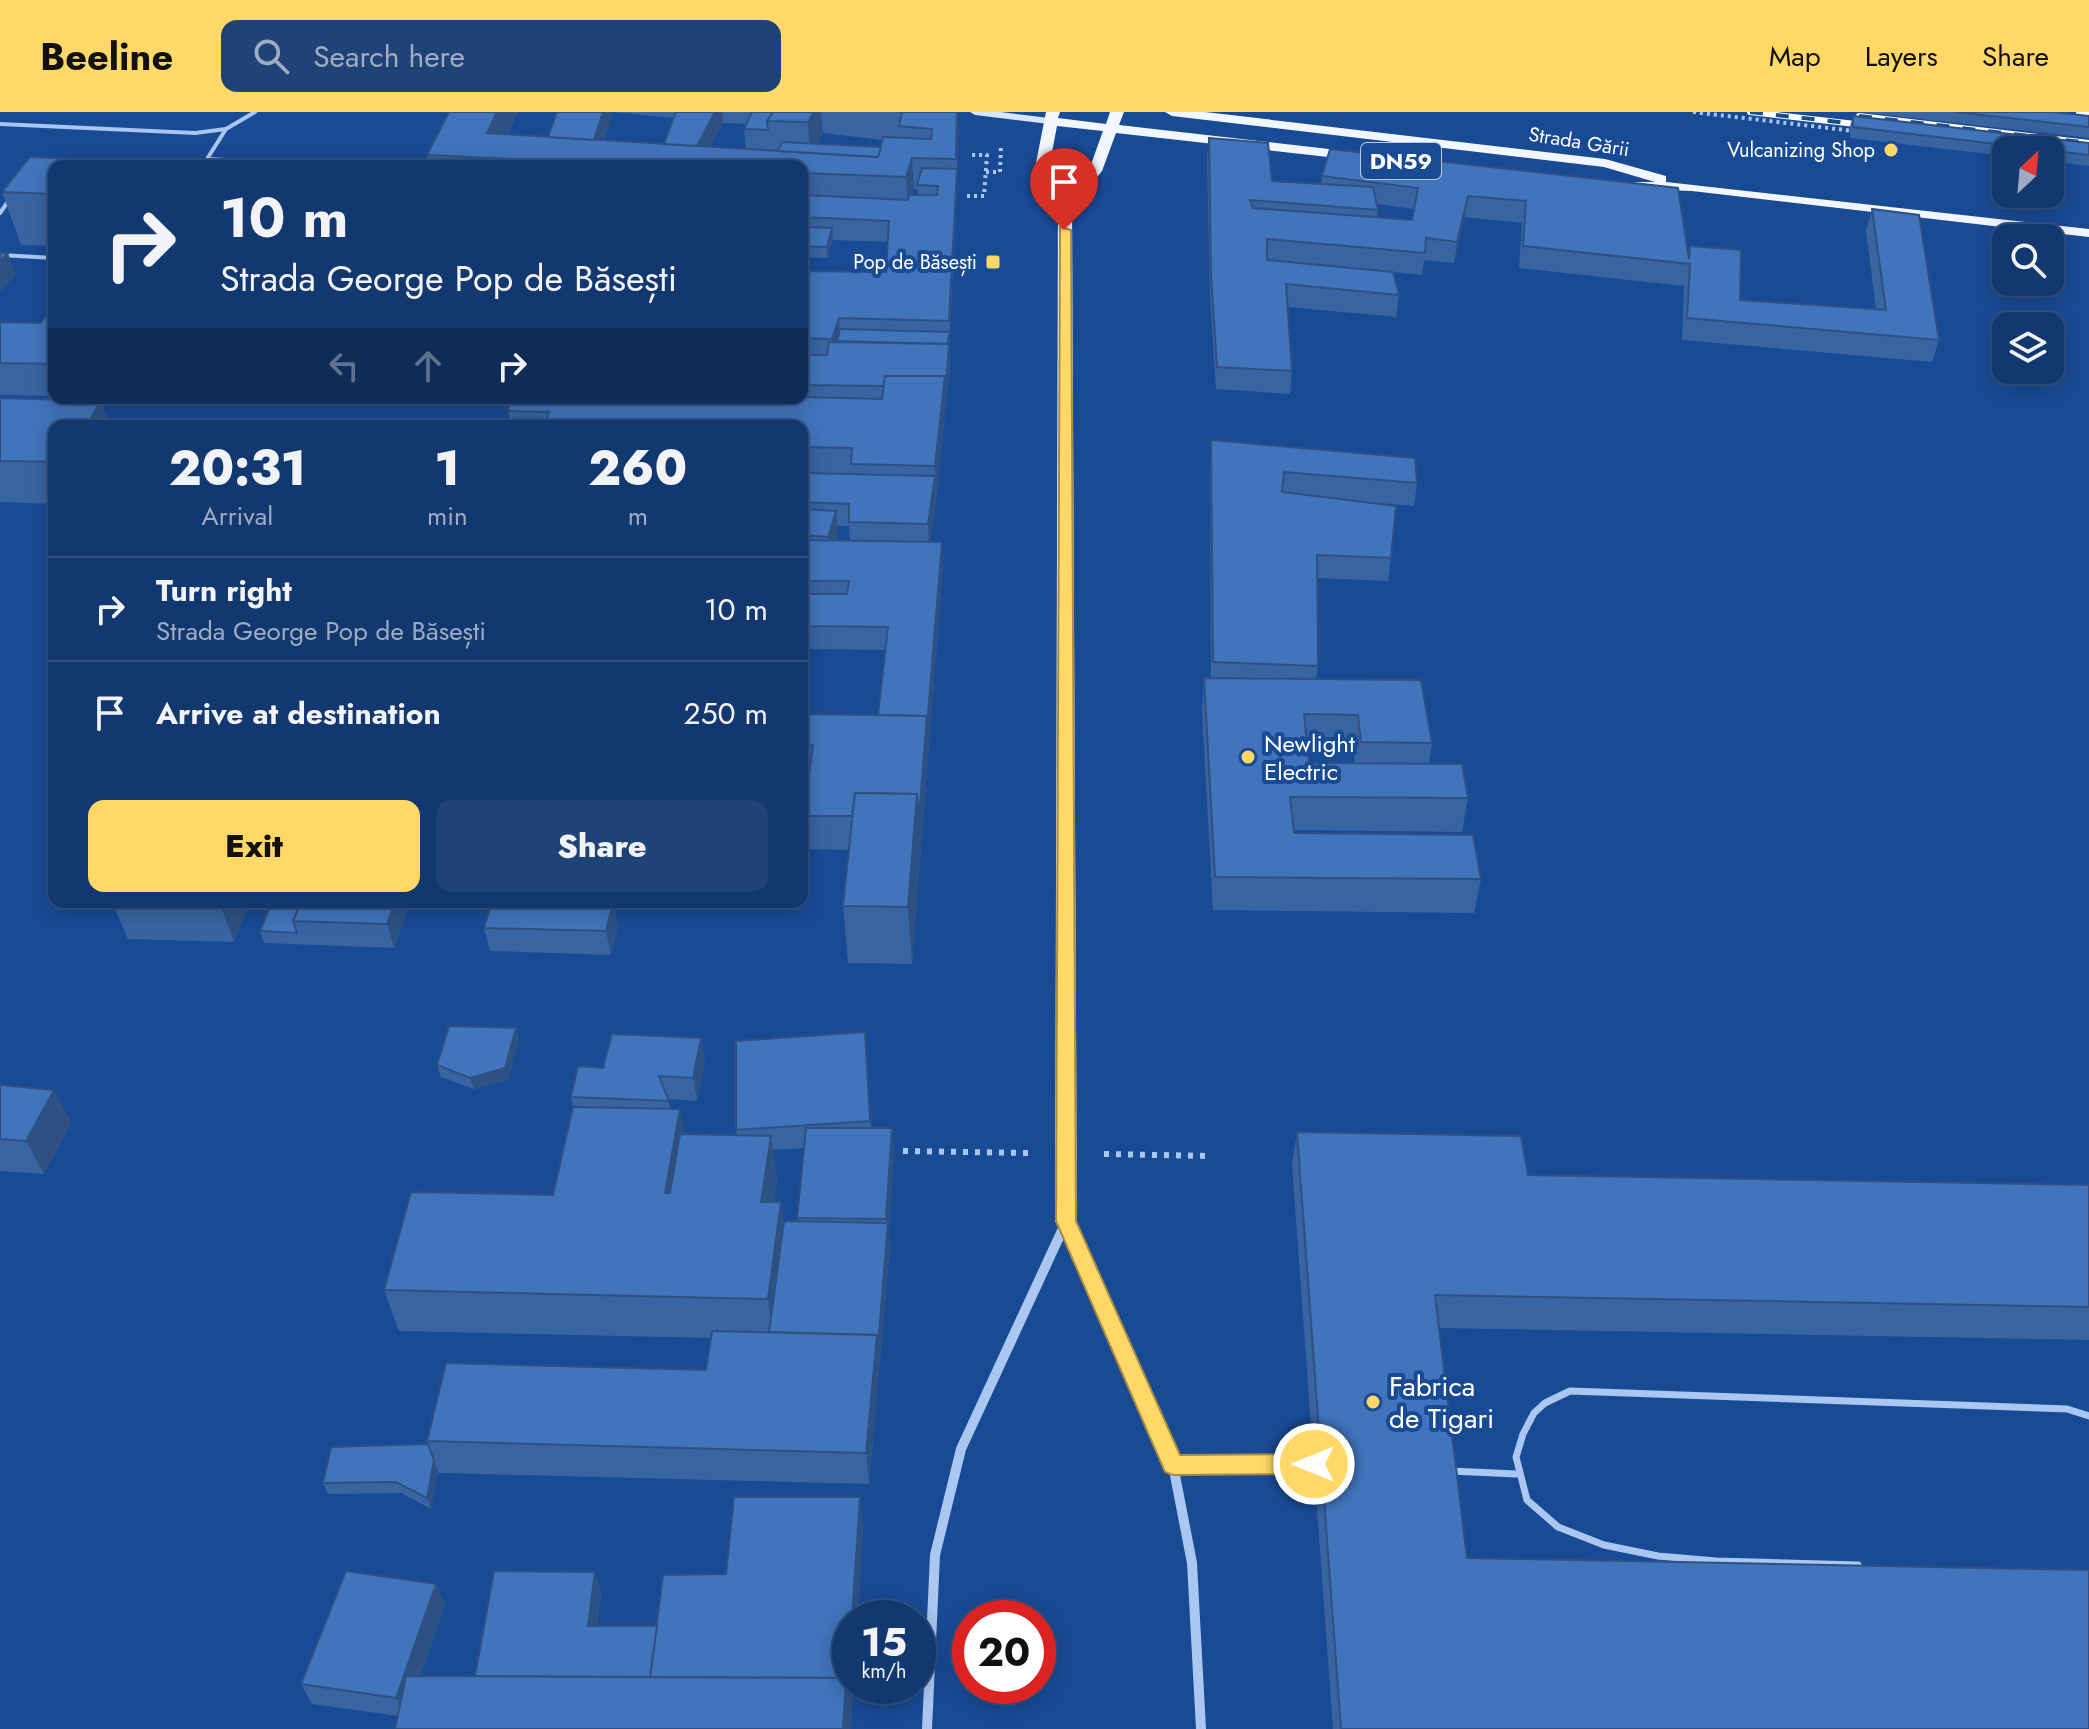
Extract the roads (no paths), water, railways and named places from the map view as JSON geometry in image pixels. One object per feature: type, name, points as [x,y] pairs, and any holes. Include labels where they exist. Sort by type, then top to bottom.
[{"type":"main road","points":[[975,112],[1051,116],[1042,168],[1065,207],[1066,1221]]},
{"type":"main road","points":[[1065,207],[1095,171],[1117,112]]},
{"type":"main road","name":"Strada Gării","points":[[1172,112],[1605,163],[1692,187]]},
{"type":"main road","name":"DN59","points":[[1051,116],[1111,128],[1365,157]]},
{"type":"main road","name":"Strada Gării","points":[[1617,185],[1692,187],[2089,233]]},
{"type":"street","points":[[1066,1221],[1173,1465],[1192,1563],[1201,1729]]},
{"type":"street","points":[[927,1729],[935,1555],[961,1449],[1066,1221]]},
{"type":"lane","points":[[0,124],[195,133],[226,129],[255,112]]},
{"type":"lane","points":[[226,129],[207,159],[227,160]]},
{"type":"lane","points":[[0,213],[14,193]]},
{"type":"lane","points":[[0,255],[48,258]]},
{"type":"lane","points":[[1867,1566],[1661,1558],[1592,1543],[1546,1522],[1526,1499],[1516,1474],[1516,1450],[1538,1407],[1570,1391],[2067,1409],[2089,1416]]},
{"type":"lane","points":[[1173,1465],[1314,1464]]},
{"type":"lane","points":[[1445,1470],[1516,1474]]},
{"type":"railway","points":[[1750,112],[1873,126]]},
{"type":"railway","points":[[2063,112],[2089,115]]},
{"type":"railway","points":[[1859,116],[2089,143]]},
{"type":"place","name":"Vulcanizing Shop","points":[[1891,150]]},
{"type":"place","name":"Pop de Băsești","points":[[993,262]]},
{"type":"place","name":"Newlight Electric","points":[[1248,757]]},
{"type":"place","name":"Fabrica de Tigari","points":[[1373,1402]]}]
